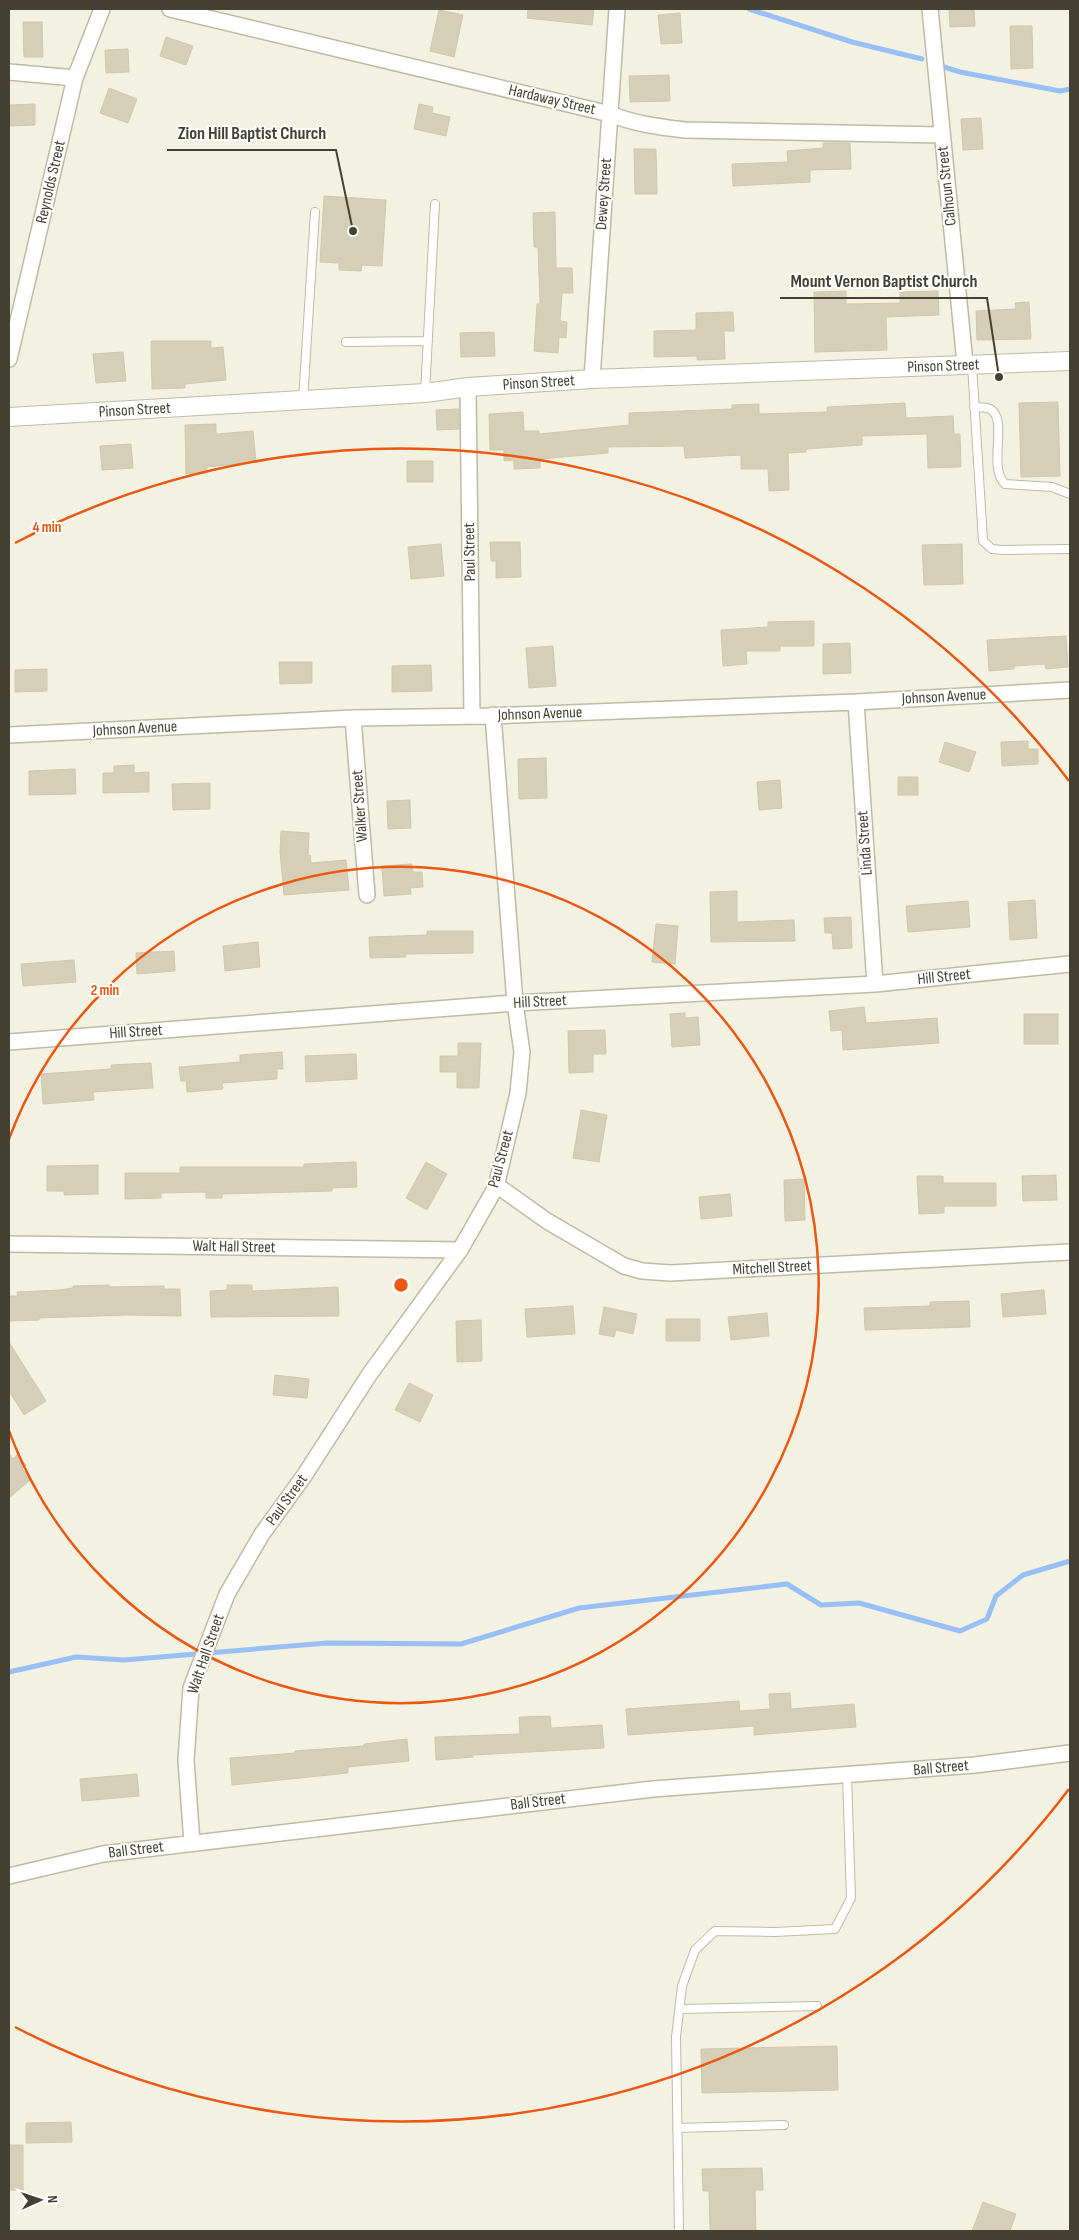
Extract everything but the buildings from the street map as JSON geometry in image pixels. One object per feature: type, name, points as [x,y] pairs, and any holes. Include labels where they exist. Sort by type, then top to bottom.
[{"type":"street","name":"Reynolds Street","points":[[9,359],[75,78],[102,9]]},
{"type":"street","name":"Hardaway Street","points":[[170,9],[610,114],[627,121],[651,126],[685,130],[942,135]]},
{"type":"street","name":"Dewey Street","points":[[592,379],[617,9]]},
{"type":"street","name":"Calhoun Street","points":[[930,9],[942,135],[968,363]]},
{"type":"street","points":[[9,72],[75,78]]},
{"type":"street","name":"Pinson Street","points":[[9,417],[425,393],[468,387],[592,379],[968,363],[1070,361]]},
{"type":"street","name":"Paul Street","points":[[468,387],[472,716]]},
{"type":"street","name":"Johnson Avenue","points":[[9,735],[354,718],[472,716],[856,702],[1070,690]]},
{"type":"street","name":"Linda Street","points":[[856,702],[875,984]]},
{"type":"street","name":"Paul Street","points":[[262,1534],[304,1476],[369,1375],[460,1250],[496,1187],[518,1093],[522,1052],[515,1003],[493,715]]},
{"type":"street","name":"Walker Street","points":[[354,718],[367,895]]},
{"type":"street","name":"Hill Street","points":[[9,1042],[515,1003],[875,984],[1070,964]]},
{"type":"street","name":"Mitchell Street","points":[[496,1187],[502,1188],[547,1221],[608,1257],[624,1266],[642,1271],[670,1273],[1070,1252]]},
{"type":"street","name":"Walt Hall Street","points":[[9,1244],[460,1250]]},
{"type":"street","name":"Walt Hall Street","points":[[192,1843],[186,1760],[191,1688],[227,1594],[262,1534]]},
{"type":"street","name":"Ball Street","points":[[9,1876],[103,1854],[653,1789],[975,1765],[1070,1753]]},
{"type":"lane","points":[[425,393],[435,204]]},
{"type":"lane","points":[[303,400],[315,212]]},
{"type":"lane","points":[[346,342],[428,341]]},
{"type":"lane","points":[[968,363],[974,407],[983,541],[992,549],[1070,549]]},
{"type":"lane","points":[[974,407],[989,408],[995,414],[998,423],[997,473],[1005,484],[1052,487],[1070,494]]},
{"type":"lane","points":[[679,2231],[676,2037],[682,1986],[694,1950],[714,1931],[775,1932],[835,1928],[851,1898],[847,1775]]},
{"type":"lane","points":[[680,2008],[817,2006]]},
{"type":"lane","points":[[678,2128],[784,2125]]},
{"type":"waterway","points":[[749,9],[852,42],[922,59]]},
{"type":"waterway","points":[[941,66],[960,72],[1060,91],[1070,89]]},
{"type":"waterway","points":[[9,1672],[76,1657],[124,1660],[327,1643],[461,1644],[579,1608],[787,1584],[821,1605],[859,1603],[960,1631],[987,1619],[996,1596],[1023,1575],[1070,1561]]},
{"type":"place","name":"Zion Hill Baptist Church","points":[[353,231]]},
{"type":"place","name":"Mount Vernon Baptist Church","points":[[999,377]]}]
